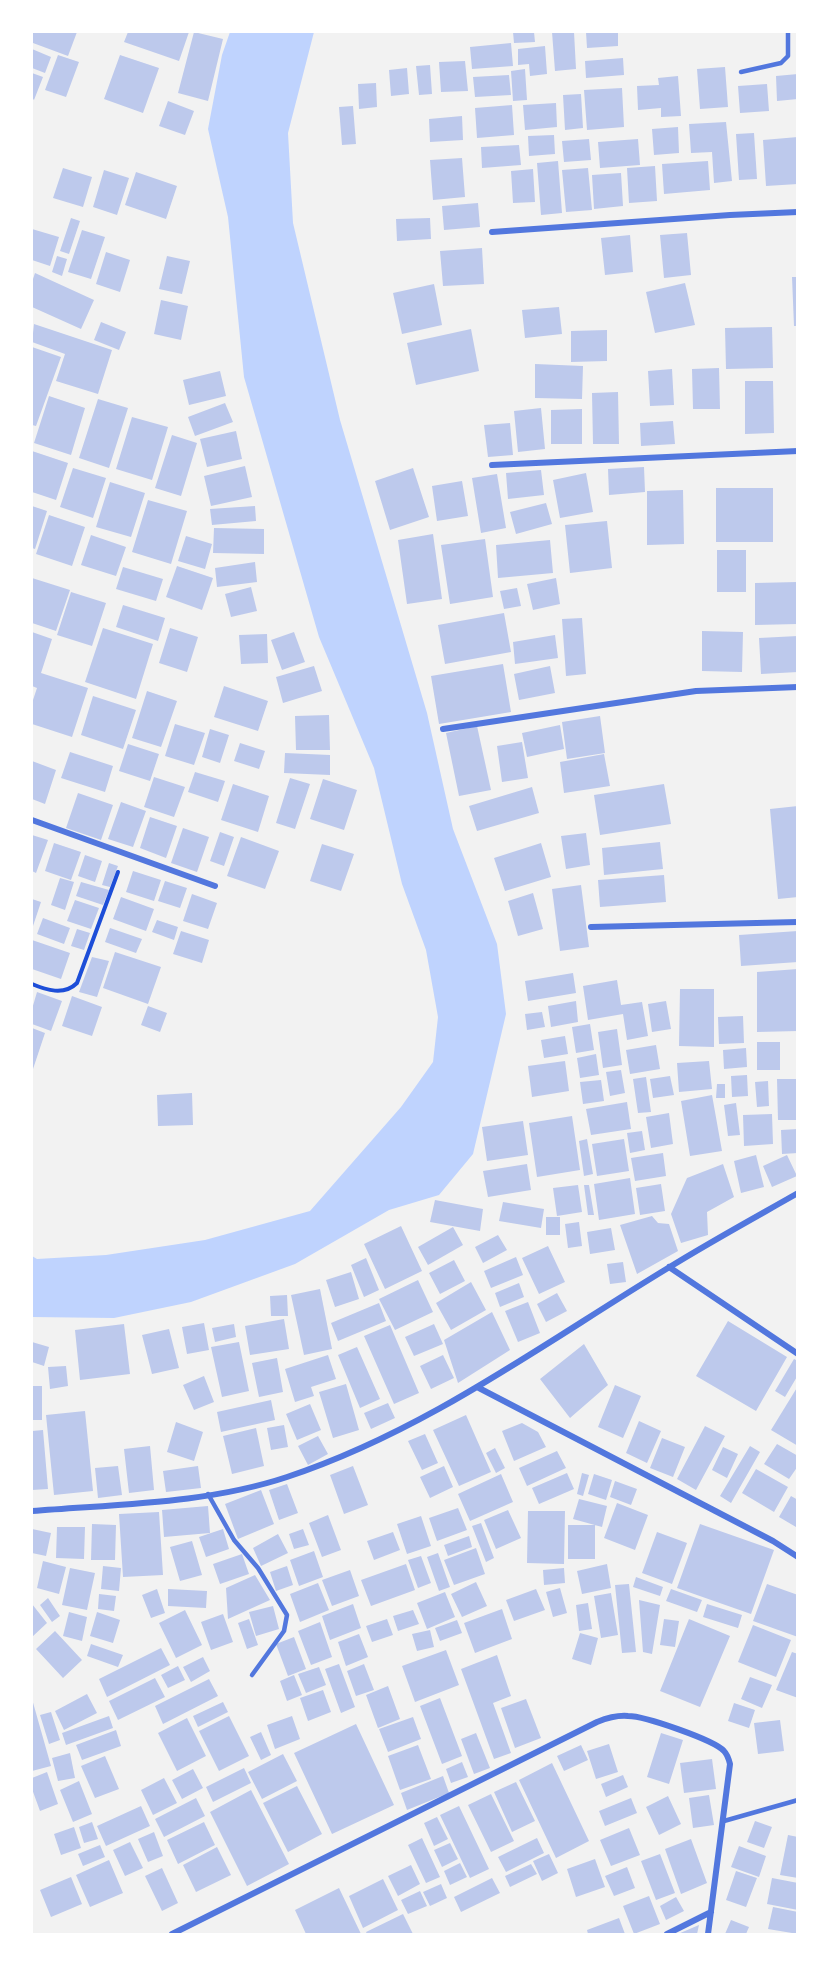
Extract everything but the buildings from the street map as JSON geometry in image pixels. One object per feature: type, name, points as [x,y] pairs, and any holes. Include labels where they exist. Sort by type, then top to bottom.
[{"type":"street","points":[[492,232],[798,212]]},
{"type":"street","points":[[492,465],[798,451]]},
{"type":"street","points":[[443,729],[696,691],[798,687]]},
{"type":"street","points":[[32,820],[215,886]]},
{"type":"street","points":[[591,927],[798,922]]},
{"type":"street","points":[[32,1510],[139,1503],[243,1489],[286,1478],[330,1460],[426,1416],[477,1387],[669,1267],[798,1193]]},
{"type":"street","points":[[669,1267],[798,1354]]},
{"type":"street","points":[[477,1387],[773,1541],[798,1557]]},
{"type":"street","points":[[172,1935],[611,1717],[629,1716],[646,1718],[714,1744],[725,1752],[730,1764],[708,1935]]},
{"type":"street","points":[[667,1935],[711,1912]]},
{"type":"lane","points":[[741,72],[781,63],[788,56],[788,32]]},
{"type":"lane","points":[[208,1494],[234,1540],[258,1568],[287,1615],[284,1631],[252,1675]]},
{"type":"lane","points":[[723,1821],[798,1800]]},
{"type":"path","points":[[32,984],[49,991],[56,991],[74,987],[77,983],[124,854]]},
{"type":"water","points":[[230,32],[314,32],[288,133],[293,223],[340,420],[427,713],[453,829],[497,944],[506,1014],[473,1154],[439,1195],[389,1210],[295,1264],[191,1302],[114,1318],[32,1317],[32,1256],[37,1259],[106,1255],[205,1240],[310,1211],[401,1107],[433,1062],[438,1017],[426,950],[402,884],[374,768],[319,637],[244,377],[228,217],[208,129],[222,55]]}]
